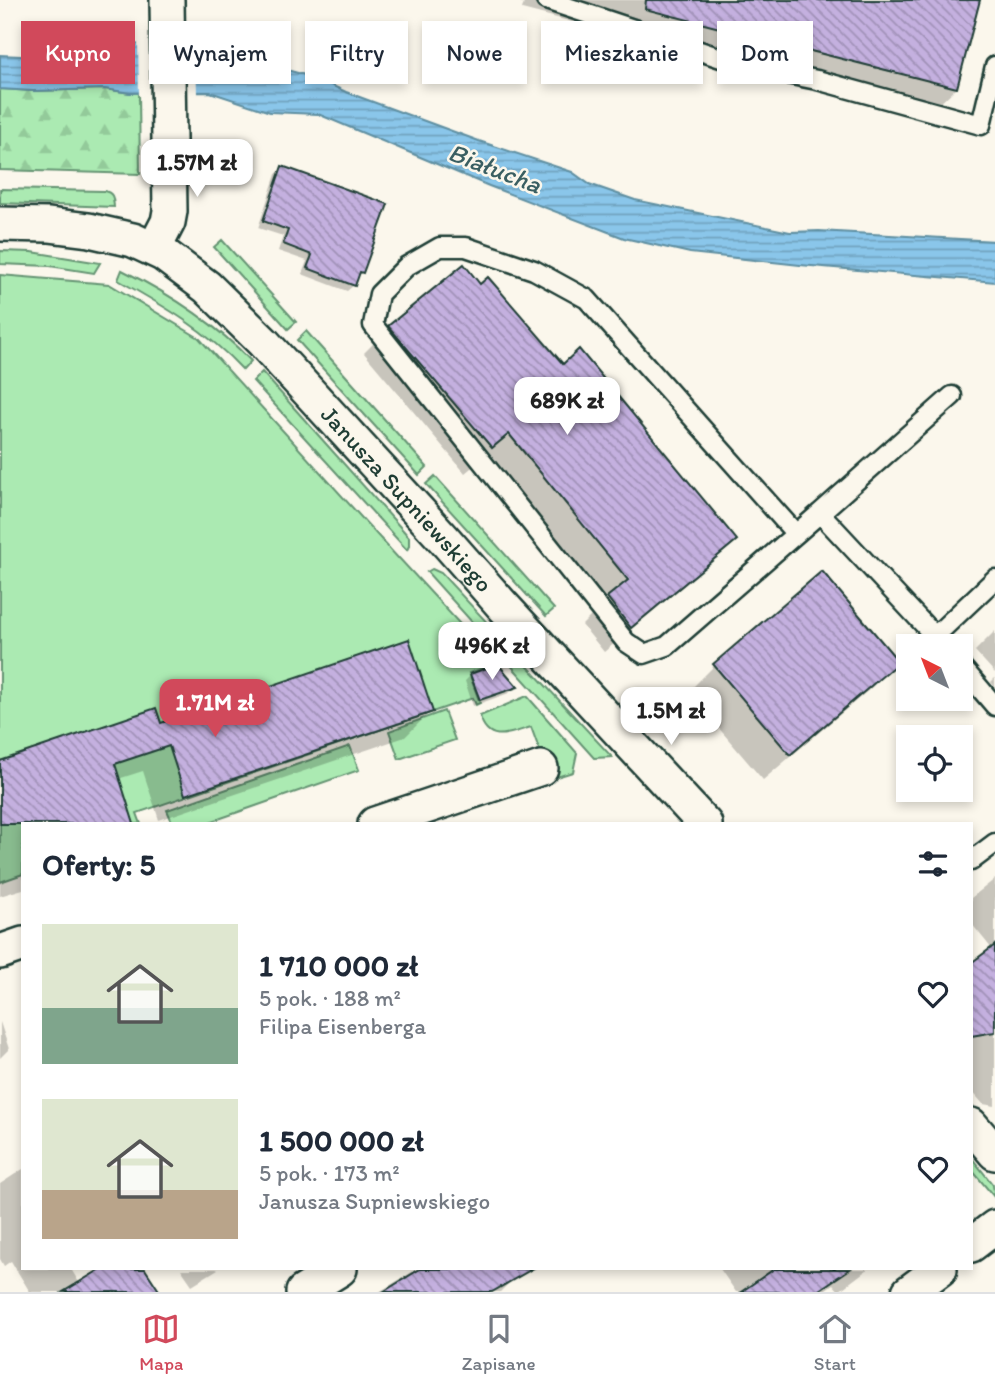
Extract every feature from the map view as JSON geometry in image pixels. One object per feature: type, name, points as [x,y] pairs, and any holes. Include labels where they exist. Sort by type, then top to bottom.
[{"type":"street","points":[[153,249],[168,222],[170,211],[167,3]]},
{"type":"street","name":"Janusza Supniewskiego","points":[[0,224],[48,225],[126,238],[153,249],[207,287],[256,334],[703,822]]},
{"type":"street","points":[[381,822],[541,768]]},
{"type":"street","points":[[0,952],[21,945]]},
{"type":"street","points":[[973,1127],[995,1153]]},
{"type":"street","points":[[973,1244],[995,1227]]},
{"type":"street","points":[[303,1292],[338,1270]]},
{"type":"street","points":[[909,1292],[939,1270]]},
{"type":"lane","points":[[546,0],[742,65],[817,79],[981,125],[995,66]]},
{"type":"lane","points":[[796,534],[587,299],[534,270],[466,247],[439,247],[407,266],[379,294],[373,325],[626,642],[644,654],[667,646],[796,534],[820,513],[952,396]]},
{"type":"lane","points":[[820,513],[933,634]]},
{"type":"lane","points":[[946,634],[995,579]]},
{"type":"lane","points":[[973,680],[995,706]]},
{"type":"lane","points":[[973,860],[995,843]]},
{"type":"green space","points":[[0,89],[105,89],[139,92],[140,174],[0,170]]},
{"type":"green space","points":[[0,189],[104,191],[111,195],[114,207],[0,203]]},
{"type":"green space","points":[[222,240],[296,322],[288,329],[214,247]]},
{"type":"green space","points":[[0,251],[32,252],[100,263],[94,273],[50,266],[0,264]]},
{"type":"green space","points":[[122,270],[191,310],[251,361],[243,370],[199,331],[118,280]]},
{"type":"green space","points":[[0,275],[109,284],[199,338],[496,663],[469,673],[480,703],[476,705],[473,698],[137,813],[140,822],[21,822],[21,875],[0,882]]},
{"type":"green space","points":[[306,331],[427,467],[419,475],[297,340]]},
{"type":"green space","points":[[262,372],[409,537],[407,550],[253,381]]},
{"type":"green space","points":[[435,476],[554,609],[546,616],[426,484]]},
{"type":"green space","points":[[432,569],[441,573],[612,757],[594,758],[427,572]]},
{"type":"green space","points":[[527,696],[577,753],[573,772],[550,779],[531,727],[501,735],[494,734],[484,725],[480,716]]},
{"type":"green space","points":[[444,711],[455,740],[399,759],[389,731]]},
{"type":"green space","points":[[350,746],[359,770],[210,822],[172,822],[167,810]]},
{"type":"green space","points":[[973,1160],[993,1185],[995,1198],[973,1171]]},
{"type":"water","name":"Białucha","points":[[135,44],[149,45],[149,84],[291,84],[291,71],[305,75],[305,84],[329,84],[479,141],[572,172],[589,184],[635,200],[790,232],[819,231],[995,241],[995,282],[690,253],[624,238],[489,186],[318,114],[270,112],[210,92],[130,93],[105,89],[0,89],[0,55],[21,56],[21,84],[135,84]]},
{"type":"pier","points":[[138,41],[149,42],[149,84],[197,84],[197,95],[139,96]]},
{"type":"building","points":[[646,0],[980,0],[957,88],[813,52],[813,21],[717,21],[717,27],[703,24],[703,21],[692,21],[645,9]]},
{"type":"building","points":[[282,166],[388,204],[363,273],[360,272],[355,286],[307,268],[312,255],[283,244],[288,230],[263,221]]},
{"type":"building","points":[[464,264],[480,284],[488,277],[563,364],[579,349],[737,540],[631,628],[607,597],[628,580],[509,434],[492,448],[388,326]]},
{"type":"building","points":[[822,571],[896,658],[896,665],[790,755],[713,664]]},
{"type":"building","points":[[409,639],[433,712],[185,795],[169,746],[115,764],[133,822],[0,824],[0,761],[156,708],[161,723]]},
{"type":"building","points":[[498,664],[518,687],[480,700],[470,674]]},
{"type":"building","points":[[995,945],[995,1032],[973,1036],[973,962]]},
{"type":"building","points":[[99,1270],[146,1270],[160,1292],[63,1292]]},
{"type":"building","points":[[418,1270],[530,1270],[492,1292],[383,1292]]},
{"type":"building","points":[[773,1270],[849,1270],[816,1292],[741,1292]]}]
